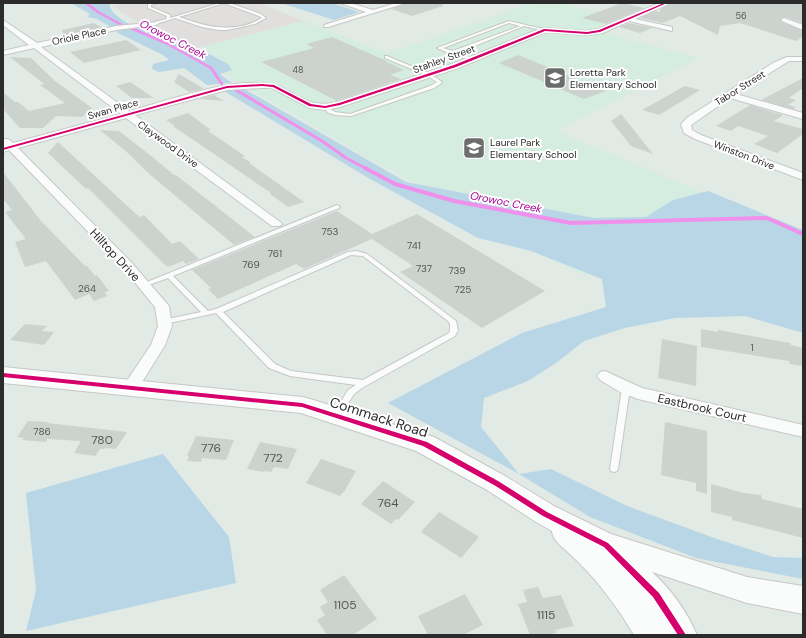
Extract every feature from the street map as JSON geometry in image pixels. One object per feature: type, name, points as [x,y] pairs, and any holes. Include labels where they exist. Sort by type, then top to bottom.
[{"type":"street","points":[[343,3],[373,12]]},
{"type":"street","points":[[326,26],[403,3]]},
{"type":"street","name":"Stahley Street","points":[[227,87],[262,85],[274,86],[310,105],[325,107],[340,104],[472,59],[545,30],[587,33],[600,31],[666,3]]},
{"type":"street","points":[[628,19],[669,29]]},
{"type":"street","points":[[784,20],[803,28]]},
{"type":"street","name":"Claywood Drive","points":[[3,22],[276,224]]},
{"type":"street","name":"Oriole Place","points":[[3,53],[116,28],[156,23]]},
{"type":"street","name":"Tabor Street","points":[[687,131],[686,124],[691,119],[787,59],[803,59]]},
{"type":"street","name":"Swan Place","points":[[5,145],[227,87]]},
{"type":"street","points":[[730,95],[803,116]]},
{"type":"street","name":"Winston Drive","points":[[687,131],[698,138],[803,177]]},
{"type":"street","name":"Hilltop Drive","points":[[5,145],[127,265],[162,306],[165,322]]},
{"type":"street","points":[[130,388],[158,345],[165,322]]},
{"type":"street","name":"Commack Road","points":[[3,375],[302,404],[425,444],[496,483],[545,514],[606,545],[656,595],[682,635]]},
{"type":"street","name":"Eastbrook Court","points":[[605,376],[626,388],[653,396],[803,431]]},
{"type":"street","name":"Commack Road","points":[[545,514],[587,552],[632,604],[651,635]]},
{"type":"street","points":[[606,545],[747,590],[803,600]]},
{"type":"lane","points":[[156,3],[150,4],[149,6],[169,16],[168,18]]},
{"type":"lane","points":[[156,23],[168,18],[224,3],[260,15],[264,18],[260,21],[244,26],[227,30],[214,30],[175,17]]},
{"type":"lane","points":[[472,59],[439,48],[509,22],[545,30]]},
{"type":"lane","points":[[452,53],[525,25]]},
{"type":"lane","points":[[325,107],[328,112],[333,114],[344,116],[351,115],[440,82],[429,74],[386,57]]},
{"type":"lane","points":[[144,285],[337,207]]},
{"type":"lane","points":[[165,322],[218,311],[350,253],[365,255],[450,319],[455,327],[452,334],[364,383],[351,392],[337,415]]},
{"type":"lane","points":[[169,275],[207,314]]},
{"type":"lane","points":[[218,311],[268,361],[280,369],[290,373],[364,383]]},
{"type":"lane","points":[[614,468],[626,388]]},
{"type":"shaded area","points":[[71,3],[109,3],[114,13],[129,24],[111,27],[97,19],[87,17],[90,14]]},
{"type":"shaded area","points":[[124,3],[259,3],[304,21],[184,51],[112,6]]},
{"type":"shaded area","points":[[281,3],[332,3],[359,12],[334,20]]},
{"type":"shaded area","name":"Laurel Park Elementary School","points":[[533,3],[559,3],[622,18],[594,30],[698,58],[556,131],[716,198],[584,275],[364,155],[184,51],[304,21],[387,53]]},
{"type":"shaded area","points":[[153,25],[228,64],[232,70],[220,74],[232,83],[207,85],[184,68],[159,72],[152,69],[153,64],[169,60],[163,55],[116,32],[119,30]]},
{"type":"shaded area","points":[[246,90],[406,182],[594,218],[646,217],[673,200],[708,191],[803,230],[803,333],[745,316],[675,318],[625,328],[584,341],[556,363],[528,381],[484,398],[481,427],[519,474],[388,403],[522,333],[606,307],[602,279],[531,251],[478,238],[370,179],[224,91]]},
{"type":"shaded area","points":[[163,454],[229,537],[236,583],[26,631],[36,590],[26,493]]},
{"type":"shaded area","points":[[551,469],[627,506],[717,539],[773,557],[803,558],[803,579],[696,558],[590,517],[519,474]]},
{"type":"building","points":[[407,3],[443,3],[443,6],[412,16],[391,9]]},
{"type":"building","points":[[622,3],[644,8],[606,24],[582,18]]},
{"type":"building","points":[[670,3],[803,3],[803,23],[785,17],[780,20],[781,22],[803,31],[803,37],[796,41],[740,23],[720,26],[718,35],[680,16],[663,23],[640,18],[655,11],[660,12],[660,9]]},
{"type":"building","points":[[94,23],[102,28],[63,35],[62,30]]},
{"type":"building","points":[[629,23],[652,28],[640,33],[619,27]]},
{"type":"building","points":[[332,37],[404,70],[390,75],[401,79],[337,101],[261,62],[314,48],[306,44]]},
{"type":"building","points":[[126,40],[141,50],[84,63],[70,52]]},
{"type":"building","points":[[518,55],[606,91],[584,99],[499,63]]},
{"type":"building","points":[[10,57],[31,58],[55,81],[92,108],[82,117],[56,116],[43,128],[20,128],[3,109],[3,92],[29,111],[65,103],[40,85],[44,84]]},
{"type":"building","points":[[179,74],[204,89],[189,92],[174,82]]},
{"type":"building","points":[[803,78],[803,88],[789,98],[796,100],[788,105],[796,107],[793,109],[761,100]]},
{"type":"building","points":[[130,82],[154,98],[132,98],[116,86]]},
{"type":"building","points":[[685,86],[700,90],[659,115],[642,110]]},
{"type":"building","points":[[214,95],[224,101],[199,99]]},
{"type":"building","points":[[750,105],[783,115],[774,121],[803,129],[803,134],[777,153],[754,144],[768,136],[738,126],[731,131],[716,126]]},
{"type":"building","points":[[188,113],[211,130],[208,131],[245,156],[242,157],[251,163],[249,163],[304,202],[288,207],[270,194],[271,193],[166,120]]},
{"type":"building","points":[[621,114],[653,154],[631,146],[611,121]]},
{"type":"building","points":[[100,130],[119,131],[255,237],[234,245],[147,172],[129,154]]},
{"type":"building","points":[[58,142],[136,214],[140,217],[144,215],[172,244],[180,241],[199,259],[186,264],[183,261],[168,267],[164,264],[88,188],[86,189],[48,153]]},
{"type":"building","points":[[3,172],[41,221],[85,266],[87,266],[95,276],[97,275],[109,291],[105,292],[107,296],[94,301],[89,294],[75,300],[46,261],[25,267],[15,242],[26,239],[5,212],[12,210],[3,199]]},
{"type":"building","points":[[337,211],[372,234],[417,214],[545,291],[482,328],[400,272],[413,266],[372,239],[304,269],[296,264],[218,299],[208,289],[211,288],[192,270]]},
{"type":"building","points":[[25,324],[47,326],[42,331],[54,332],[44,345],[10,340]]},
{"type":"building","points":[[701,329],[718,332],[718,330],[790,343],[791,345],[803,348],[803,366],[790,364],[789,361],[701,347]]},
{"type":"building","points":[[662,339],[697,346],[696,386],[658,378]]},
{"type":"building","points":[[28,421],[48,422],[47,423],[127,432],[116,449],[100,449],[95,456],[74,453],[81,441],[47,439],[46,442],[22,440],[24,438],[17,437]]},
{"type":"building","points":[[665,422],[707,431],[707,494],[696,491],[696,483],[661,475]]},
{"type":"building","points":[[196,436],[234,440],[226,460],[202,458],[201,462],[187,461],[189,456],[187,456]]},
{"type":"building","points":[[260,442],[297,449],[288,469],[274,467],[271,472],[264,472],[247,469]]},
{"type":"building","points":[[321,459],[356,471],[344,492],[340,496],[306,483]]},
{"type":"building","points":[[383,481],[415,502],[398,520],[396,519],[391,524],[361,504]]},
{"type":"building","points":[[711,484],[744,493],[761,495],[762,499],[803,509],[803,538],[732,520],[732,517],[711,512]]},
{"type":"building","points":[[439,512],[479,537],[461,558],[421,532]]},
{"type":"building","points":[[344,575],[377,619],[353,635],[327,635],[317,620],[325,615],[320,607],[328,602],[320,590]]},
{"type":"building","points":[[538,587],[543,598],[561,595],[574,626],[555,630],[556,633],[530,635],[518,604],[527,602],[523,590]]},
{"type":"building","points":[[465,594],[483,625],[463,635],[428,635],[418,616]]},
{"type":"waterway","name":"Orowoc Creek","points":[[86,3],[98,12],[122,25]]},
{"type":"waterway","name":"Orowoc Creek","points":[[131,28],[168,44],[211,68],[216,75]]},
{"type":"waterway","name":"Orowoc Creek","points":[[215,74],[222,84]]},
{"type":"waterway","name":"Orowoc Creek","points":[[231,87],[322,141],[346,158],[367,169]]},
{"type":"waterway","name":"Orowoc Creek","points":[[365,168],[395,184],[454,201],[571,223],[767,218],[803,234]]},
{"type":"cycle path","points":[[3,149],[227,87],[262,85],[274,86],[310,105],[325,107],[340,104],[455,66],[545,30],[587,33],[600,31],[666,3]]},
{"type":"cycle path","points":[[3,375],[302,405],[425,444],[496,483],[545,514],[606,545],[656,595],[682,635]]},
{"type":"place","name":"Loretta Park Elementary School","points":[[555,78]]},
{"type":"place","name":"Laurel Park Elementary School","points":[[474,148]]}]
